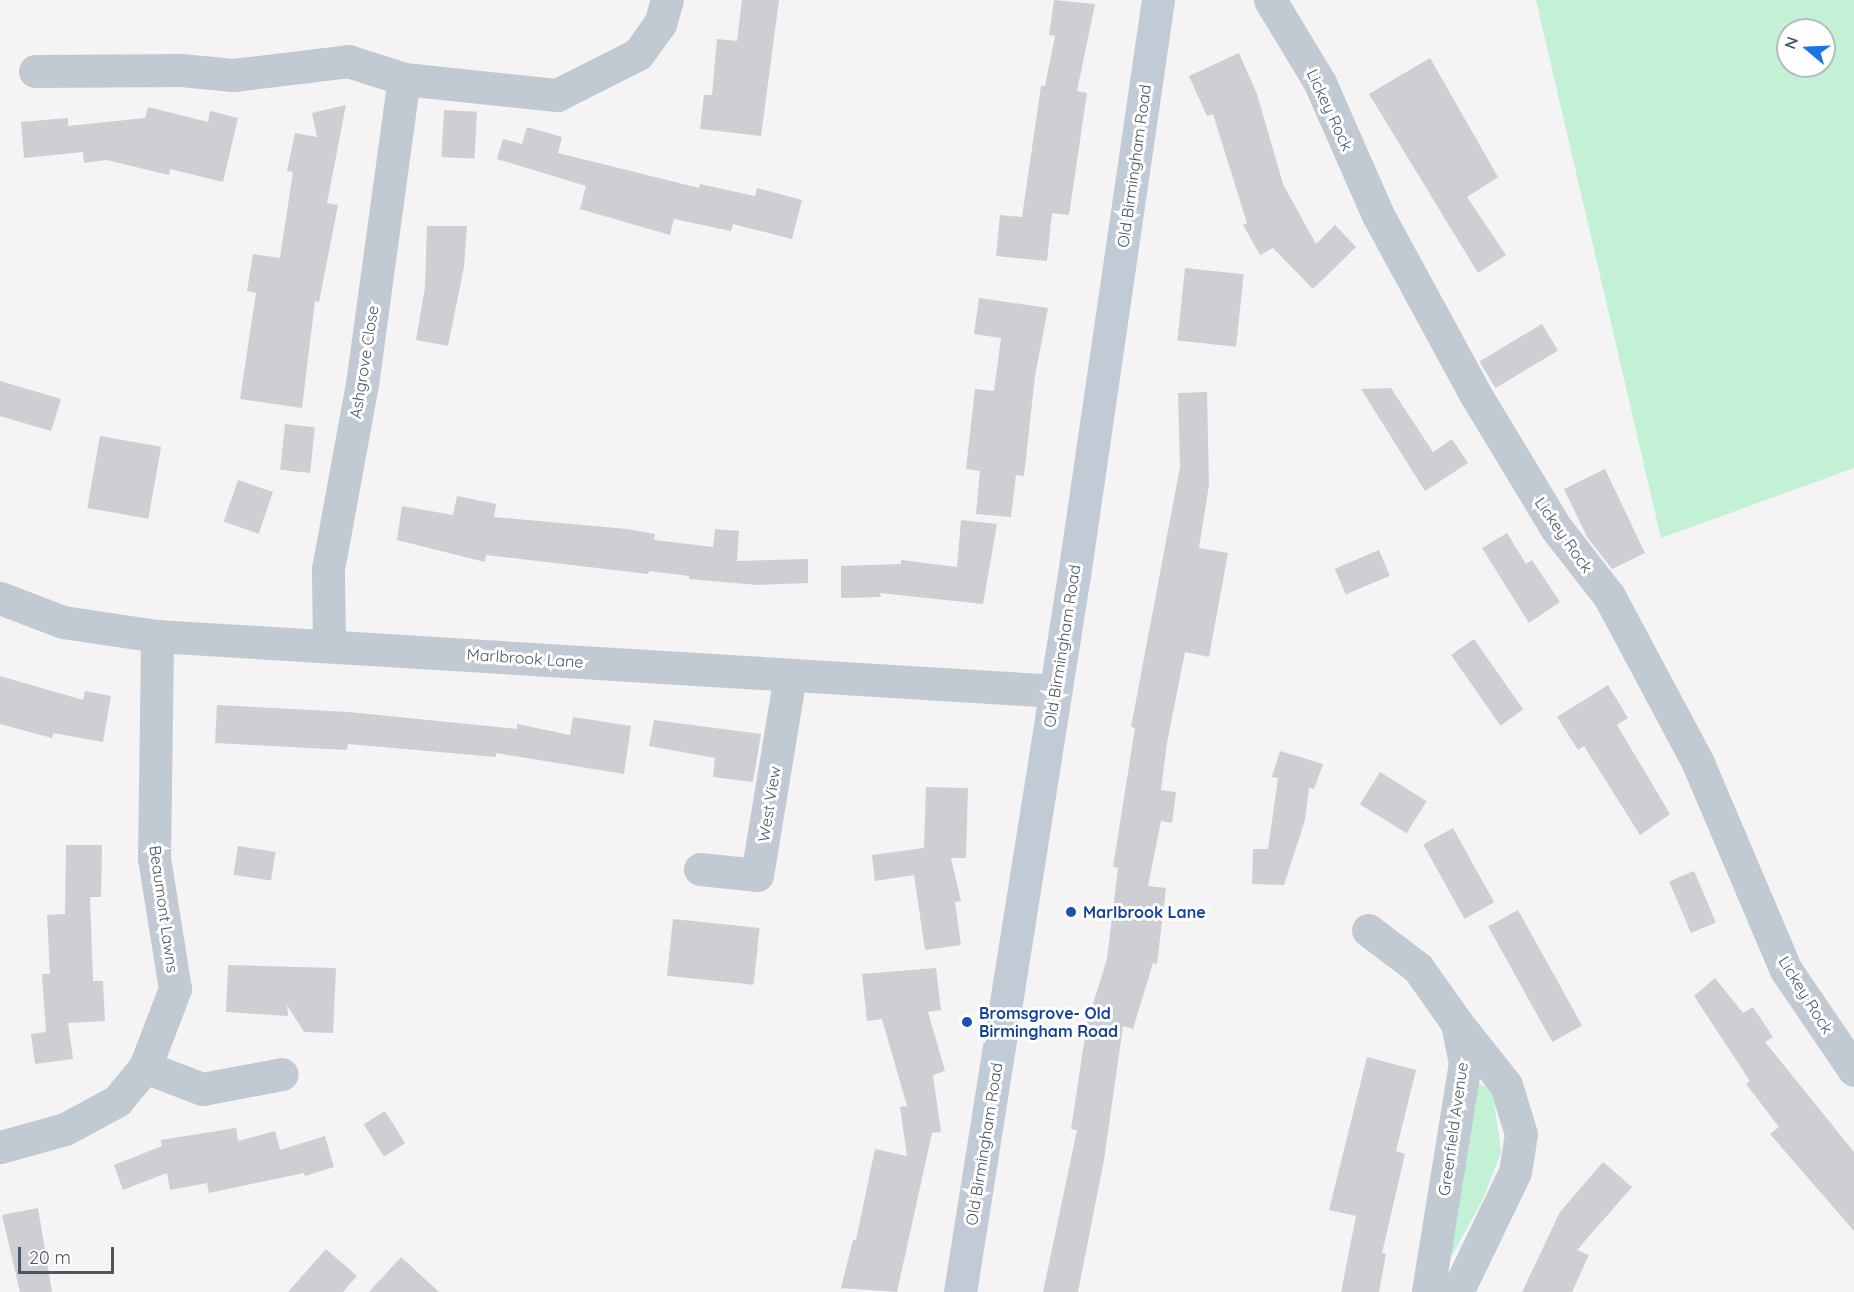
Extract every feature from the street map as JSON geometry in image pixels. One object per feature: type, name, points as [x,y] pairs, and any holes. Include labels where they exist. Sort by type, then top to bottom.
[{"type":"main road","name":"Old Birmingham Road","points":[[960,1292],[1055,692],[1158,0]]},
{"type":"street","points":[[36,71],[181,70],[233,75],[348,61],[404,79],[557,95],[638,54],[660,24],[667,0]]},
{"type":"street","name":"Lickey Rock","points":[[1270,0],[1320,83],[1378,215],[1477,397],[1556,528],[1609,596],[1698,763],[1786,970],[1854,1070]]},
{"type":"street","name":"Ashgrove Close","points":[[329,645],[328,570],[362,384],[404,79]]},
{"type":"street","name":"Marlbrook Lane","points":[[0,598],[63,622],[158,636],[1055,692]]},
{"type":"street","name":"Beaumont Lawns","points":[[0,1147],[65,1129],[117,1101],[145,1067],[175,989],[154,858],[158,636]]},
{"type":"street","name":"West View","points":[[700,869],[757,876],[790,675]]},
{"type":"street","name":"Greenfield Avenue","points":[[1368,930],[1418,968],[1457,1023],[1465,1063],[1428,1292]]},
{"type":"street","points":[[1457,1023],[1506,1084],[1521,1134],[1515,1172],[1458,1292]]},
{"type":"street","points":[[145,1067],[202,1089],[282,1074]]},
{"type":"green space","points":[[1536,0],[1854,0],[1854,468],[1661,538]]},
{"type":"green space","points":[[1473,1082],[1492,1088],[1501,1152],[1483,1199],[1445,1268]]},
{"type":"building","points":[[742,0],[779,0],[761,136],[700,129],[704,95],[712,95],[717,39],[737,41]]},
{"type":"building","points":[[1054,0],[1095,4],[1077,91],[1087,93],[1069,215],[1052,213],[1047,261],[996,256],[1000,215],[1022,217],[1041,86],[1045,86],[1055,36],[1049,35]]},
{"type":"building","points":[[1239,53],[1257,94],[1283,184],[1316,244],[1335,225],[1356,247],[1313,289],[1273,248],[1260,255],[1243,225],[1247,223],[1213,114],[1207,116],[1189,76]]},
{"type":"building","points":[[1430,58],[1498,177],[1467,197],[1506,255],[1478,273],[1369,94]]},
{"type":"building","points":[[346,105],[327,203],[338,205],[319,302],[315,301],[302,408],[240,399],[256,293],[247,291],[253,254],[280,258],[293,172],[287,171],[295,133],[317,137],[312,113]]},
{"type":"building","points":[[148,107],[208,122],[210,111],[238,118],[223,182],[170,169],[169,175],[106,160],[84,163],[83,152],[24,158],[21,122],[68,118],[68,126],[145,118]]},
{"type":"building","points":[[444,110],[477,112],[474,159],[442,157]]},
{"type":"building","points":[[527,127],[562,137],[558,153],[699,188],[700,184],[755,196],[757,188],[802,200],[792,239],[733,224],[731,231],[674,219],[670,235],[580,209],[586,186],[497,159],[503,139],[522,144]]},
{"type":"building","points":[[427,226],[467,226],[464,267],[448,346],[416,340],[425,287]]},
{"type":"building","points":[[1185,268],[1244,274],[1236,347],[1177,341]]},
{"type":"building","points":[[979,298],[1048,308],[1035,376],[1024,476],[1016,475],[1011,517],[976,514],[980,471],[966,469],[975,389],[994,391],[1001,338],[974,334]]},
{"type":"building","points":[[1542,324],[1558,351],[1495,388],[1479,362]]},
{"type":"building","points":[[0,381],[61,399],[51,431],[0,416]]},
{"type":"building","points":[[1391,388],[1433,452],[1452,439],[1468,463],[1425,491],[1361,389]]},
{"type":"building","points":[[1207,392],[1209,485],[1199,548],[1228,553],[1209,657],[1185,652],[1167,743],[1161,790],[1176,792],[1172,823],[1161,821],[1148,886],[1166,888],[1157,964],[1153,963],[1133,1029],[1123,1026],[1104,1160],[1078,1292],[1043,1292],[1077,1130],[1071,1129],[1087,1023],[1107,959],[1118,868],[1113,867],[1135,728],[1131,727],[1180,467],[1178,393]]},
{"type":"building","points":[[285,424],[315,427],[310,473],[280,470]]},
{"type":"building","points":[[100,436],[161,447],[148,519],[87,508]]},
{"type":"building","points":[[1605,469],[1645,553],[1612,569],[1587,537],[1564,489]]},
{"type":"building","points":[[238,480],[273,492],[259,534],[224,522]]},
{"type":"building","points":[[457,496],[496,504],[494,517],[627,529],[655,534],[654,540],[713,547],[715,529],[739,531],[737,561],[808,559],[808,583],[758,585],[689,579],[689,576],[649,571],[648,574],[486,555],[485,562],[397,540],[402,506],[453,515]]},
{"type":"building","points":[[961,520],[997,524],[983,604],[880,593],[881,597],[841,598],[841,566],[901,564],[901,560],[957,567]]},
{"type":"building","points":[[1507,533],[1526,564],[1532,560],[1560,602],[1529,623],[1482,548]]},
{"type":"building","points":[[1379,550],[1390,576],[1346,595],[1335,569]]},
{"type":"building","points":[[1474,639],[1523,709],[1500,726],[1451,655]]},
{"type":"building","points":[[0,676],[83,700],[85,691],[111,696],[103,742],[53,733],[52,738],[0,724]]},
{"type":"building","points":[[1608,685],[1628,718],[1617,725],[1670,814],[1640,835],[1584,746],[1578,750],[1557,717]]},
{"type":"building","points":[[217,705],[349,712],[517,729],[517,724],[570,735],[573,717],[631,726],[624,774],[496,753],[496,757],[348,744],[347,750],[215,743]]},
{"type":"building","points":[[654,720],[761,734],[753,782],[713,777],[715,758],[649,746]]},
{"type":"building","points":[[1280,751],[1323,764],[1314,789],[1309,788],[1305,820],[1284,885],[1252,884],[1253,849],[1268,849],[1278,778],[1272,777]]},
{"type":"building","points":[[1380,772],[1427,801],[1407,833],[1360,804]]},
{"type":"building","points":[[926,787],[968,788],[966,858],[951,858],[961,901],[955,902],[961,945],[925,950],[914,875],[875,881],[872,855],[924,848]]},
{"type":"building","points":[[1453,828],[1494,902],[1464,919],[1423,844]]},
{"type":"building","points":[[66,845],[102,845],[101,897],[90,897],[93,981],[103,981],[105,1021],[68,1023],[73,1059],[35,1064],[31,1034],[46,1032],[42,974],[50,974],[47,915],[65,914]]},
{"type":"building","points":[[238,846],[276,852],[271,881],[233,875]]},
{"type":"building","points":[[1694,871],[1716,923],[1691,933],[1669,882]]},
{"type":"building","points":[[1518,910],[1582,1025],[1552,1042],[1488,926]]},
{"type":"building","points":[[673,919],[760,928],[754,985],[667,976]]},
{"type":"building","points":[[228,965],[336,968],[333,1033],[304,1032],[287,1005],[288,1016],[226,1012]]},
{"type":"building","points":[[936,968],[941,1010],[928,1012],[945,1071],[933,1075],[941,1132],[932,1133],[897,1292],[841,1288],[853,1240],[856,1240],[875,1149],[907,1156],[900,1107],[907,1106],[882,1019],[867,1021],[862,974]]},
{"type":"building","points":[[1715,978],[1743,1013],[1753,1007],[1773,1037],[1765,1042],[1854,1152],[1854,1231],[1770,1134],[1779,1127],[1746,1084],[1750,1081],[1694,996]]},
{"type":"building","points":[[1367,1057],[1416,1070],[1396,1151],[1405,1154],[1382,1253],[1386,1254],[1379,1292],[1341,1292],[1356,1216],[1329,1210]]},
{"type":"building","points":[[385,1111],[405,1143],[384,1156],[364,1124]]},
{"type":"building","points":[[236,1128],[238,1141],[275,1131],[280,1150],[325,1136],[334,1167],[305,1176],[304,1173],[209,1193],[207,1183],[170,1190],[167,1173],[123,1190],[114,1165],[162,1146],[161,1140]]},
{"type":"building","points":[[1603,1162],[1632,1187],[1577,1250],[1589,1255],[1572,1292],[1522,1292],[1560,1212]]},
{"type":"building","points":[[38,1208],[52,1292],[20,1292],[2,1215]]},
{"type":"building","points":[[326,1249],[357,1276],[343,1292],[288,1292]]},
{"type":"building","points":[[401,1257],[439,1292],[369,1292]]},
{"type":"place","name":"Marlbrook Lane","points":[[1071,912]]},
{"type":"place","name":"Bromsgrove- Old Birmingham Road","points":[[967,1022]]}]
